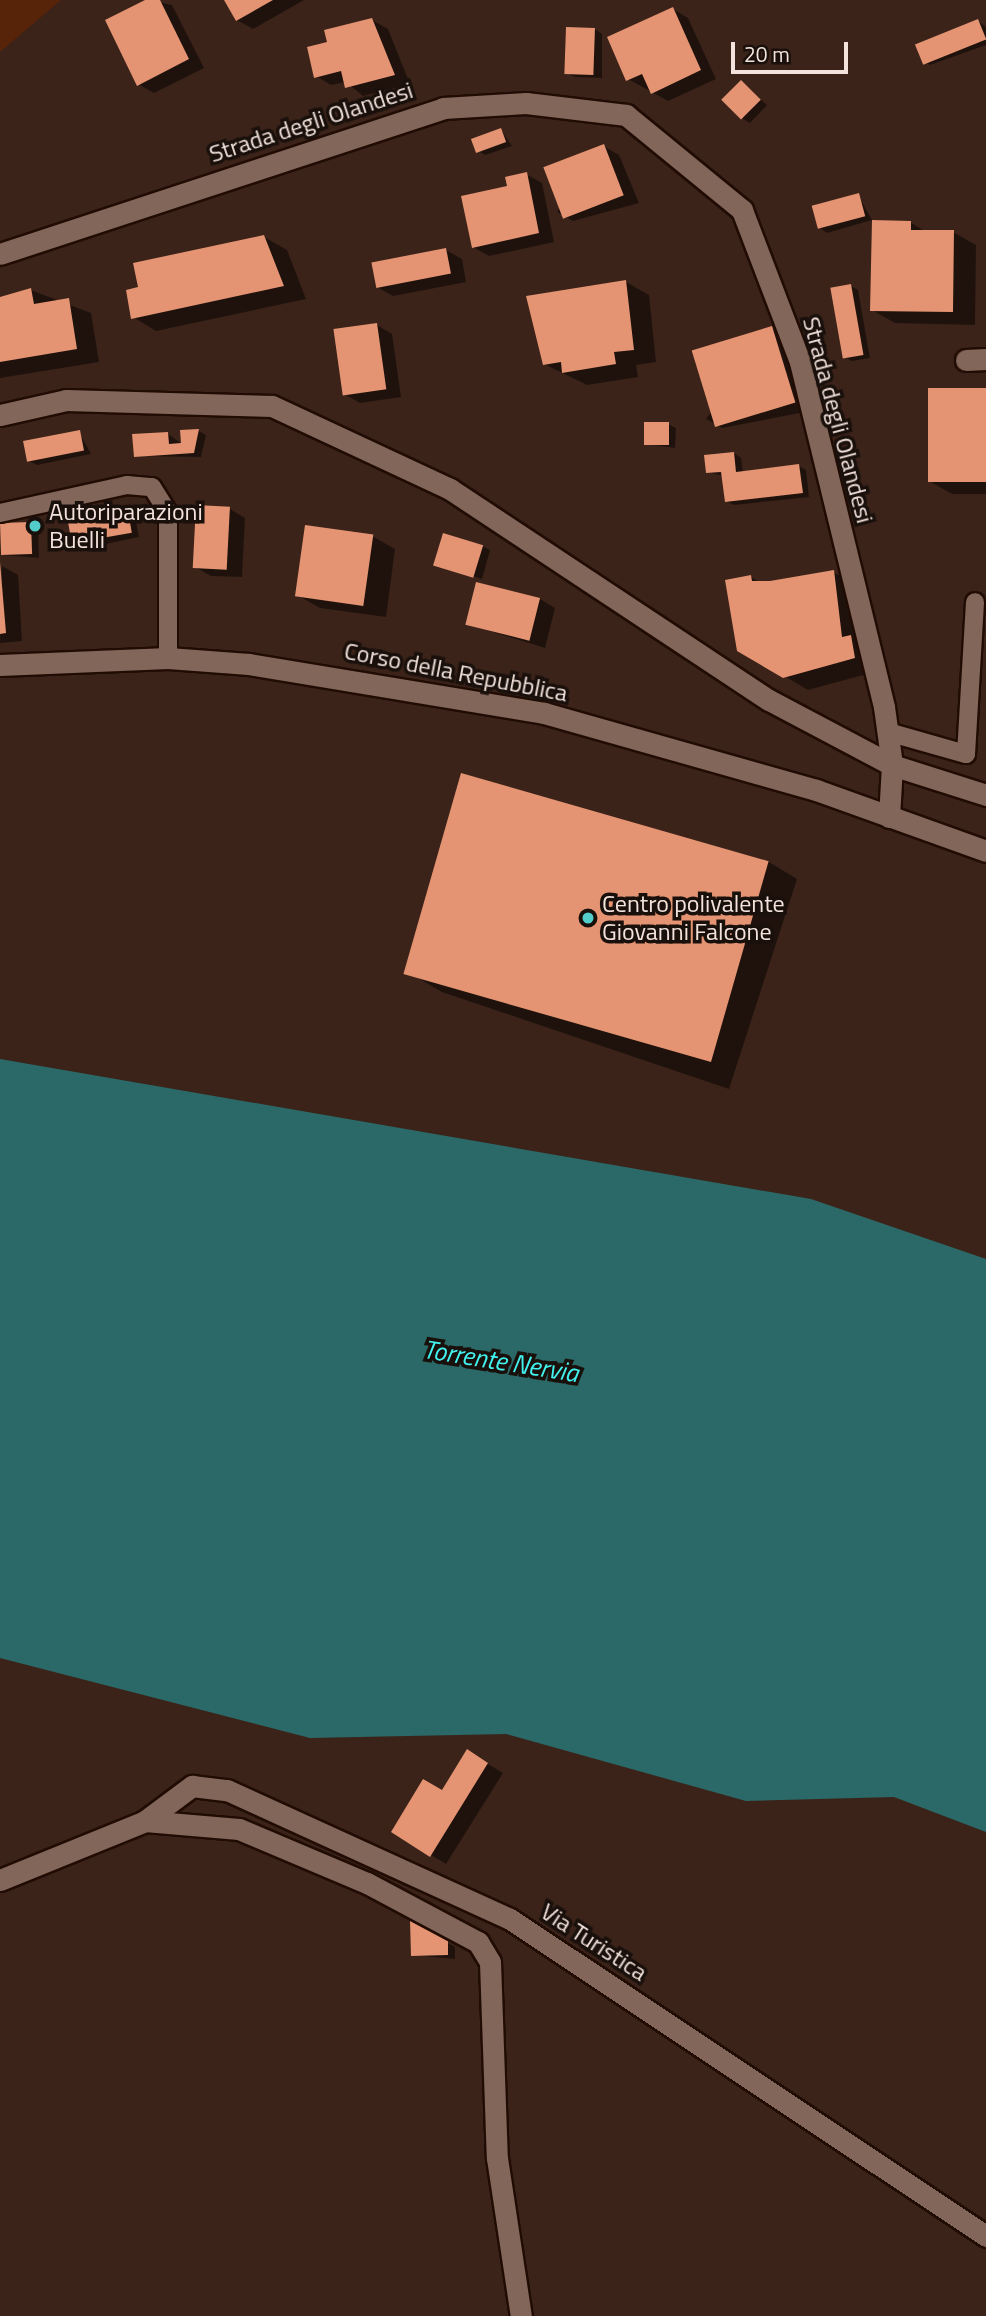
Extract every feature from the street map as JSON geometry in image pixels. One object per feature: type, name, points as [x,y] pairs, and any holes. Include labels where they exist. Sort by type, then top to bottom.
[{"type":"street","name":"Strada degli Olandesi","points":[[0,254],[443,108],[526,103],[626,115],[742,210],[800,362],[888,732],[892,765],[889,817]]},
{"type":"street","points":[[0,415],[66,400],[272,406],[450,489],[769,700],[892,765],[986,795]]},
{"type":"street","name":"Corso della Repubblica","points":[[0,665],[168,658],[308,670],[544,713],[889,817],[986,851]]},
{"type":"street","name":"Via Turistica","points":[[0,1880],[145,1821],[192,1786],[227,1790],[510,1919],[986,2236]]},
{"type":"street","name":"Via Turistica","points":[[145,1821],[239,1829],[367,1884],[478,1942],[490,1962],[497,2158],[520,2316]]},
{"type":"lane","points":[[0,513],[127,485],[152,487],[167,513],[168,658]]},
{"type":"lane","points":[[888,732],[966,754],[975,602]]},
{"type":"shaded area","points":[[0,0],[61,0],[0,52]]},
{"type":"water","name":"Torrente Nervia","points":[[0,1059],[811,1199],[986,1259],[986,1832],[894,1797],[746,1801],[506,1734],[310,1738],[0,1658]]},
{"type":"building","points":[[145,0],[160,0],[189,59],[137,86],[105,20]]},
{"type":"building","points":[[224,0],[273,0],[236,21]]},
{"type":"building","points":[[673,7],[701,70],[651,94],[642,74],[626,81],[607,37]]},
{"type":"building","points":[[372,18],[395,75],[345,88],[341,71],[314,78],[307,47],[327,42],[324,30]]},
{"type":"building","points":[[978,19],[986,39],[923,65],[915,44]]},
{"type":"building","points":[[566,27],[595,28],[593,75],[564,74]]},
{"type":"building","points":[[741,80],[761,100],[741,120],[721,100]]},
{"type":"building","points":[[501,128],[506,142],[476,153],[471,139]]},
{"type":"building","points":[[604,144],[624,195],[563,219],[543,167]]},
{"type":"building","points":[[527,172],[539,233],[472,248],[461,196],[507,186],[505,177]]},
{"type":"building","points":[[859,193],[865,216],[818,229],[812,206]]},
{"type":"building","points":[[872,220],[911,221],[911,230],[954,230],[953,312],[870,311]]},
{"type":"building","points":[[264,235],[284,286],[131,319],[126,290],[138,287],[133,263]]},
{"type":"building","points":[[446,248],[451,274],[376,288],[371,263]]},
{"type":"building","points":[[626,280],[634,350],[614,352],[616,364],[562,373],[561,362],[543,365],[526,296]]},
{"type":"building","points":[[851,284],[864,355],[843,359],[830,288]]},
{"type":"building","points":[[31,288],[34,304],[69,298],[77,349],[0,362],[0,297]]},
{"type":"building","points":[[377,323],[386,389],[343,395],[333,329]]},
{"type":"building","points":[[772,326],[795,403],[715,427],[692,351]]},
{"type":"building","points":[[928,388],[986,388],[986,482],[928,482]]},
{"type":"building","points":[[644,422],[669,422],[669,445],[644,445]]},
{"type":"building","points":[[199,429],[194,453],[134,457],[132,434],[168,432],[169,444],[181,443],[180,430]]},
{"type":"building","points":[[80,430],[84,451],[27,462],[23,441]]},
{"type":"building","points":[[734,452],[736,472],[799,464],[803,493],[725,502],[721,472],[706,473],[704,455]]},
{"type":"building","points":[[196,505],[230,507],[227,570],[193,568]]},
{"type":"building","points":[[128,511],[132,533],[72,543],[68,522]]},
{"type":"building","points":[[31,522],[32,554],[1,555],[0,523]]},
{"type":"building","points":[[305,525],[373,535],[363,606],[295,596]]},
{"type":"building","points":[[443,533],[483,545],[473,578],[433,566]]},
{"type":"building","points":[[0,562],[6,633],[0,634]]},
{"type":"building","points":[[834,570],[842,637],[851,635],[855,658],[783,678],[737,651],[725,580],[751,575],[752,581],[770,581]]},
{"type":"building","points":[[476,582],[540,598],[529,641],[465,625]]},
{"type":"building","name":"Centro polivalente Giovanni Falcone","points":[[461,773],[769,861],[711,1062],[403,974]]},
{"type":"building","points":[[467,1749],[488,1763],[430,1857],[391,1832],[423,1779],[442,1790]]},
{"type":"building","points":[[410,1920],[448,1941],[448,1955],[411,1956]]},
{"type":"place","name":"Autoriparazioni Buelli","points":[[35,526]]},
{"type":"place","name":"Centro polivalente Giovanni Falcone","points":[[588,918]]}]
